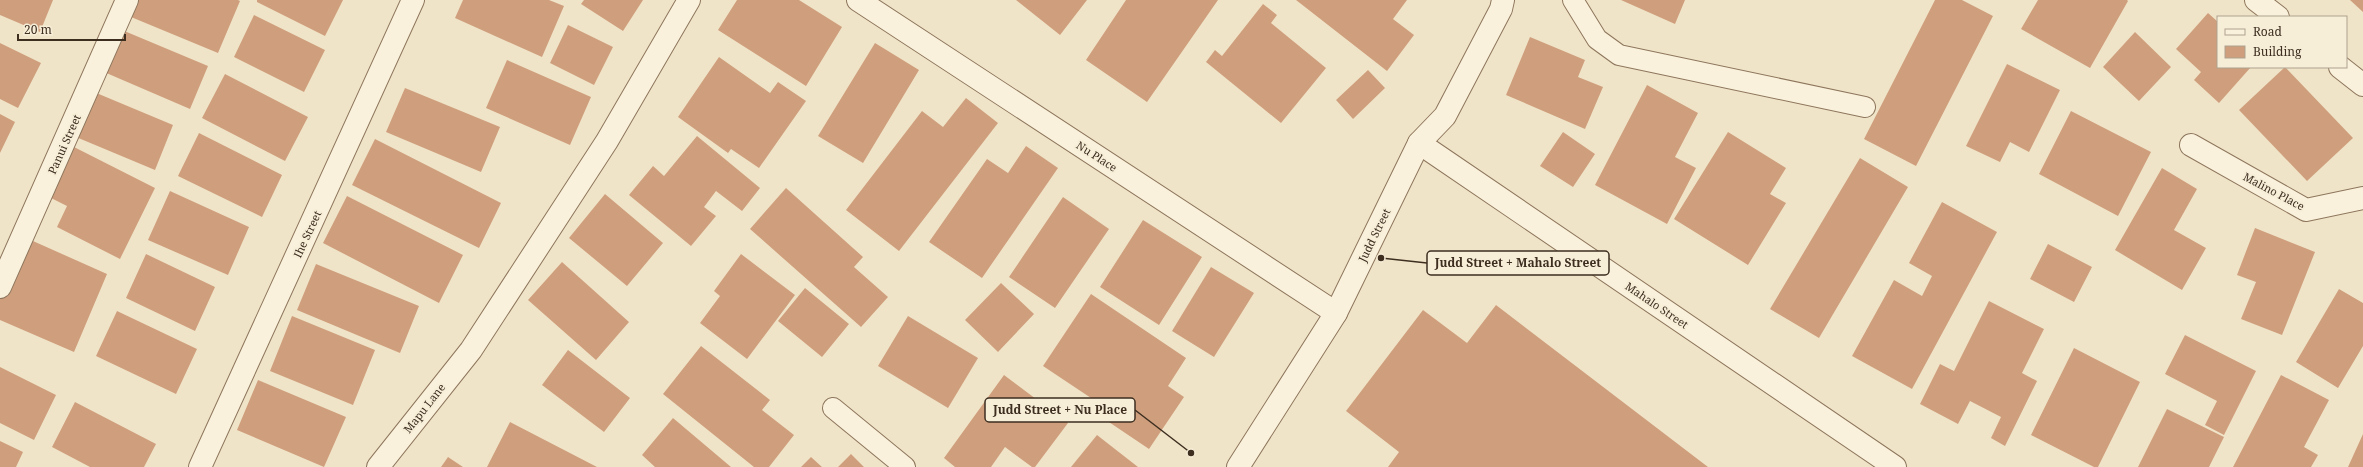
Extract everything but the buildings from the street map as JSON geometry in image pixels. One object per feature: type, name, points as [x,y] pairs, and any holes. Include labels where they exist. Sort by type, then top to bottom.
[{"type":"street","name":"Panui Street","points":[[0,287],[127,0]]},
{"type":"street","name":"Ihe Street","points":[[200,467],[413,0]]},
{"type":"street","name":"Mapu Lane","points":[[378,467],[471,350],[607,141],[689,0]]},
{"type":"street","name":"Nu Place","points":[[858,0],[1336,313]]},
{"type":"street","name":"Judd Street","points":[[1238,467],[1336,313],[1419,143],[1444,116],[1501,9],[1503,0]]},
{"type":"street","points":[[2256,0],[2277,16]]},
{"type":"street","points":[[2341,68],[2363,85]]},
{"type":"street","name":"Mahalo Street","points":[[1419,143],[1895,467]]},
{"type":"street","name":"Malino Place","points":[[2191,145],[2306,210],[2363,198]]},
{"type":"lane","points":[[1573,0],[1597,39],[1619,55],[1864,107]]},
{"type":"lane","points":[[833,408],[905,467]]},
{"type":"place","name":"Judd Street + Mahalo Street","points":[[1381,258]]},
{"type":"place","name":"Judd Street + Nu Place","points":[[1191,453]]}]
